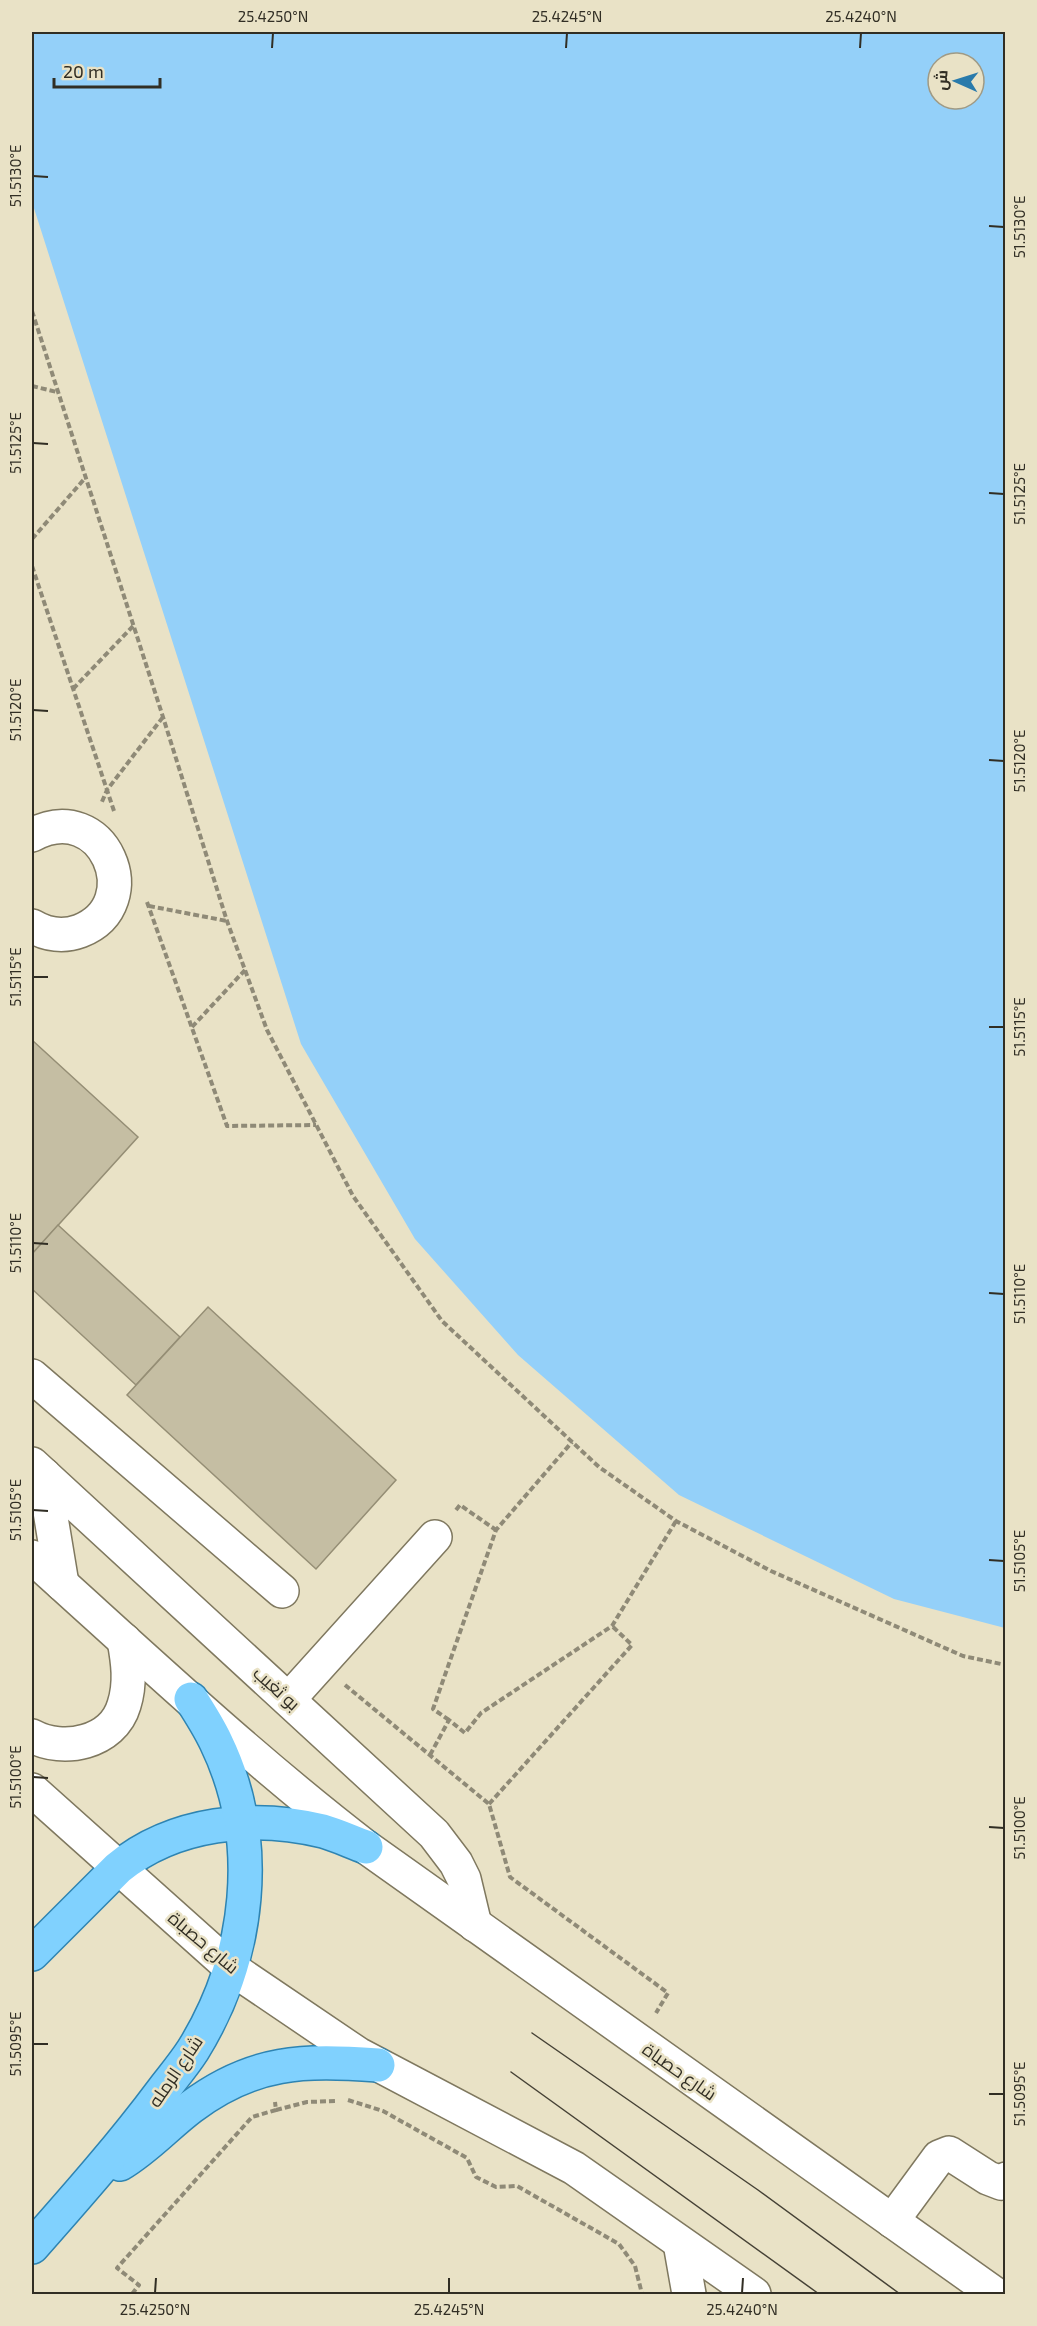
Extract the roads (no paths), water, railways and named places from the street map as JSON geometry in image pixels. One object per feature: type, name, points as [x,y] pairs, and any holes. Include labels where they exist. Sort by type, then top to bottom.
[{"type":"main road","name":"شارع الرمله","points":[[32,2247],[133,2131],[193,2050],[231,1968],[240,1934],[245,1897],[242,1824],[224,1760],[212,1734],[191,1699]]},
{"type":"main road","points":[[32,1954],[132,1856],[178,1833],[204,1827],[242,1824],[289,1826],[323,1832],[366,1846]]},
{"type":"main road","points":[[94,2176],[134,2156],[190,2107],[218,2088],[243,2076],[288,2063],[378,2065]]},
{"type":"street","points":[[32,835],[49,827],[59,826],[69,826],[88,833],[103,846],[112,864],[115,884],[105,912],[91,926],[72,933],[52,934],[32,928]]},
{"type":"street","points":[[32,1376],[282,1591]]},
{"type":"street","name":"بو ثغيب","points":[[38,1470],[62,1584]]},
{"type":"street","name":"بو ثغيب","points":[[38,1470],[434,1834],[456,1863],[464,1880],[475,1925]]},
{"type":"street","points":[[289,1699],[435,1537]]},
{"type":"street","name":"شارع الرمله","points":[[32,1557],[191,1699],[329,1818],[366,1846]]},
{"type":"street","points":[[32,1736],[54,1745],[67,1746],[96,1737],[109,1727],[124,1707],[128,1663],[124,1640]]},
{"type":"street","points":[[32,1790],[118,1868]]},
{"type":"street","name":"شارع حصباة","points":[[366,1846],[995,2295]]},
{"type":"street","name":"شارع حصباة","points":[[118,1868],[231,1968],[358,2054],[574,2168],[753,2295]]},
{"type":"street","points":[[892,2221],[939,2157],[949,2153],[988,2178],[1001,2183],[1005,2179]]},
{"type":"street","points":[[680,2243],[689,2295]]},
{"type":"water","points":[[32,32],[1005,32],[1005,1628],[894,1599],[679,1495],[518,1355],[415,1239],[301,1044],[32,202]]},
{"type":"tram line","points":[[532,2033],[758,2190],[900,2294]]},
{"type":"tram line","points":[[511,2072],[819,2294]]}]
